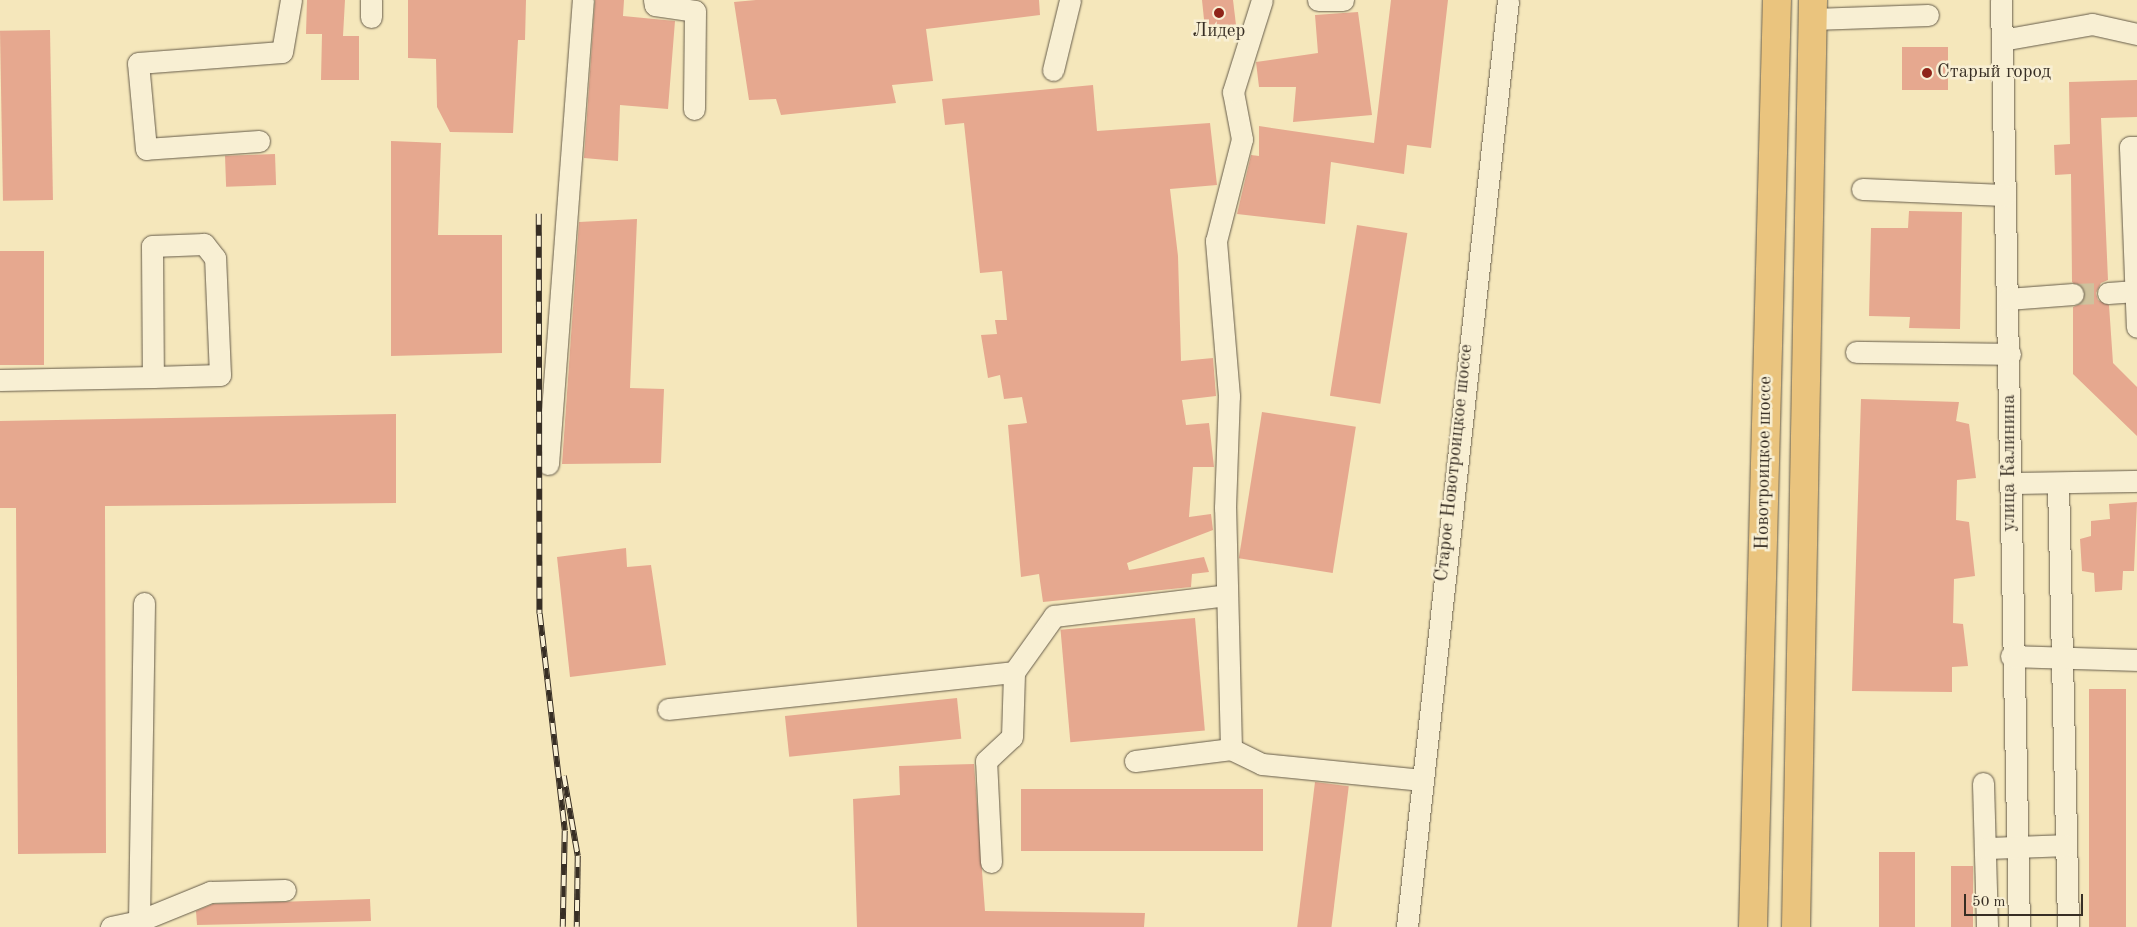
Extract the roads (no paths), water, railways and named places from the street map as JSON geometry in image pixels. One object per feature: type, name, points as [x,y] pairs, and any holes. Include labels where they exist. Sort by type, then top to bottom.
[{"type":"main road","name":"Новотроицкое шоссе","points":[[1753,927],[1778,0]]},
{"type":"main road","name":"Новотроицкое шоссе","points":[[1796,927],[1814,10]]},
{"type":"street","points":[[259,141],[146,149],[138,63],[282,52],[292,0]]},
{"type":"street","points":[[548,464],[584,0]]},
{"type":"street","points":[[654,0],[655,5],[695,11],[694,109]]},
{"type":"street","points":[[1053,70],[1070,0]]},
{"type":"street","points":[[1231,749],[1227,595],[1229,396],[1216,242],[1242,139],[1234,92],[1262,0]]},
{"type":"street","points":[[1318,0],[1343,0]]},
{"type":"street","name":"Старое Новотроицкое шоссе","points":[[1407,927],[1508,0]]},
{"type":"street","name":"улица Калинина","points":[[2001,0],[2010,354],[2012,656],[2019,927]]},
{"type":"street","points":[[1814,10],[1873,9],[1928,15]]},
{"type":"street","points":[[2002,40],[2092,24],[2137,34]]},
{"type":"street","points":[[2137,148],[2130,147],[2137,327]]},
{"type":"street","points":[[1862,189],[2005,195]]},
{"type":"street","points":[[0,380],[153,377],[220,375],[215,258],[204,244],[152,246],[153,377]]},
{"type":"street","points":[[2108,293],[2136,291]]},
{"type":"street","points":[[2008,299],[2073,294]]},
{"type":"street","points":[[1856,352],[2010,354]]},
{"type":"street","points":[[2010,483],[2137,482]]},
{"type":"street","points":[[2058,483],[2058,658],[2068,927]]},
{"type":"street","points":[[991,862],[986,761],[1012,736],[1014,672],[1054,616],[1227,595]]},
{"type":"street","points":[[139,921],[144,603]]},
{"type":"street","points":[[2012,656],[2137,660]]},
{"type":"street","points":[[668,709],[1014,672]]},
{"type":"street","points":[[1135,761],[1231,749],[1262,764],[1422,780]]},
{"type":"street","points":[[1983,783],[1987,927]]},
{"type":"street","points":[[1985,848],[2065,845]]},
{"type":"street","points":[[111,927],[139,921],[210,892],[285,890]]},
{"type":"tunnel","points":[[2073,294],[2108,293]]},
{"type":"railway","points":[[539,214],[540,614],[565,831],[563,927]]},
{"type":"railway","points":[[564,776],[578,856],[577,927]]},
{"type":"place","name":"Лидер","points":[[1219,13]]},
{"type":"place","name":"Старый город","points":[[1927,73]]}]
